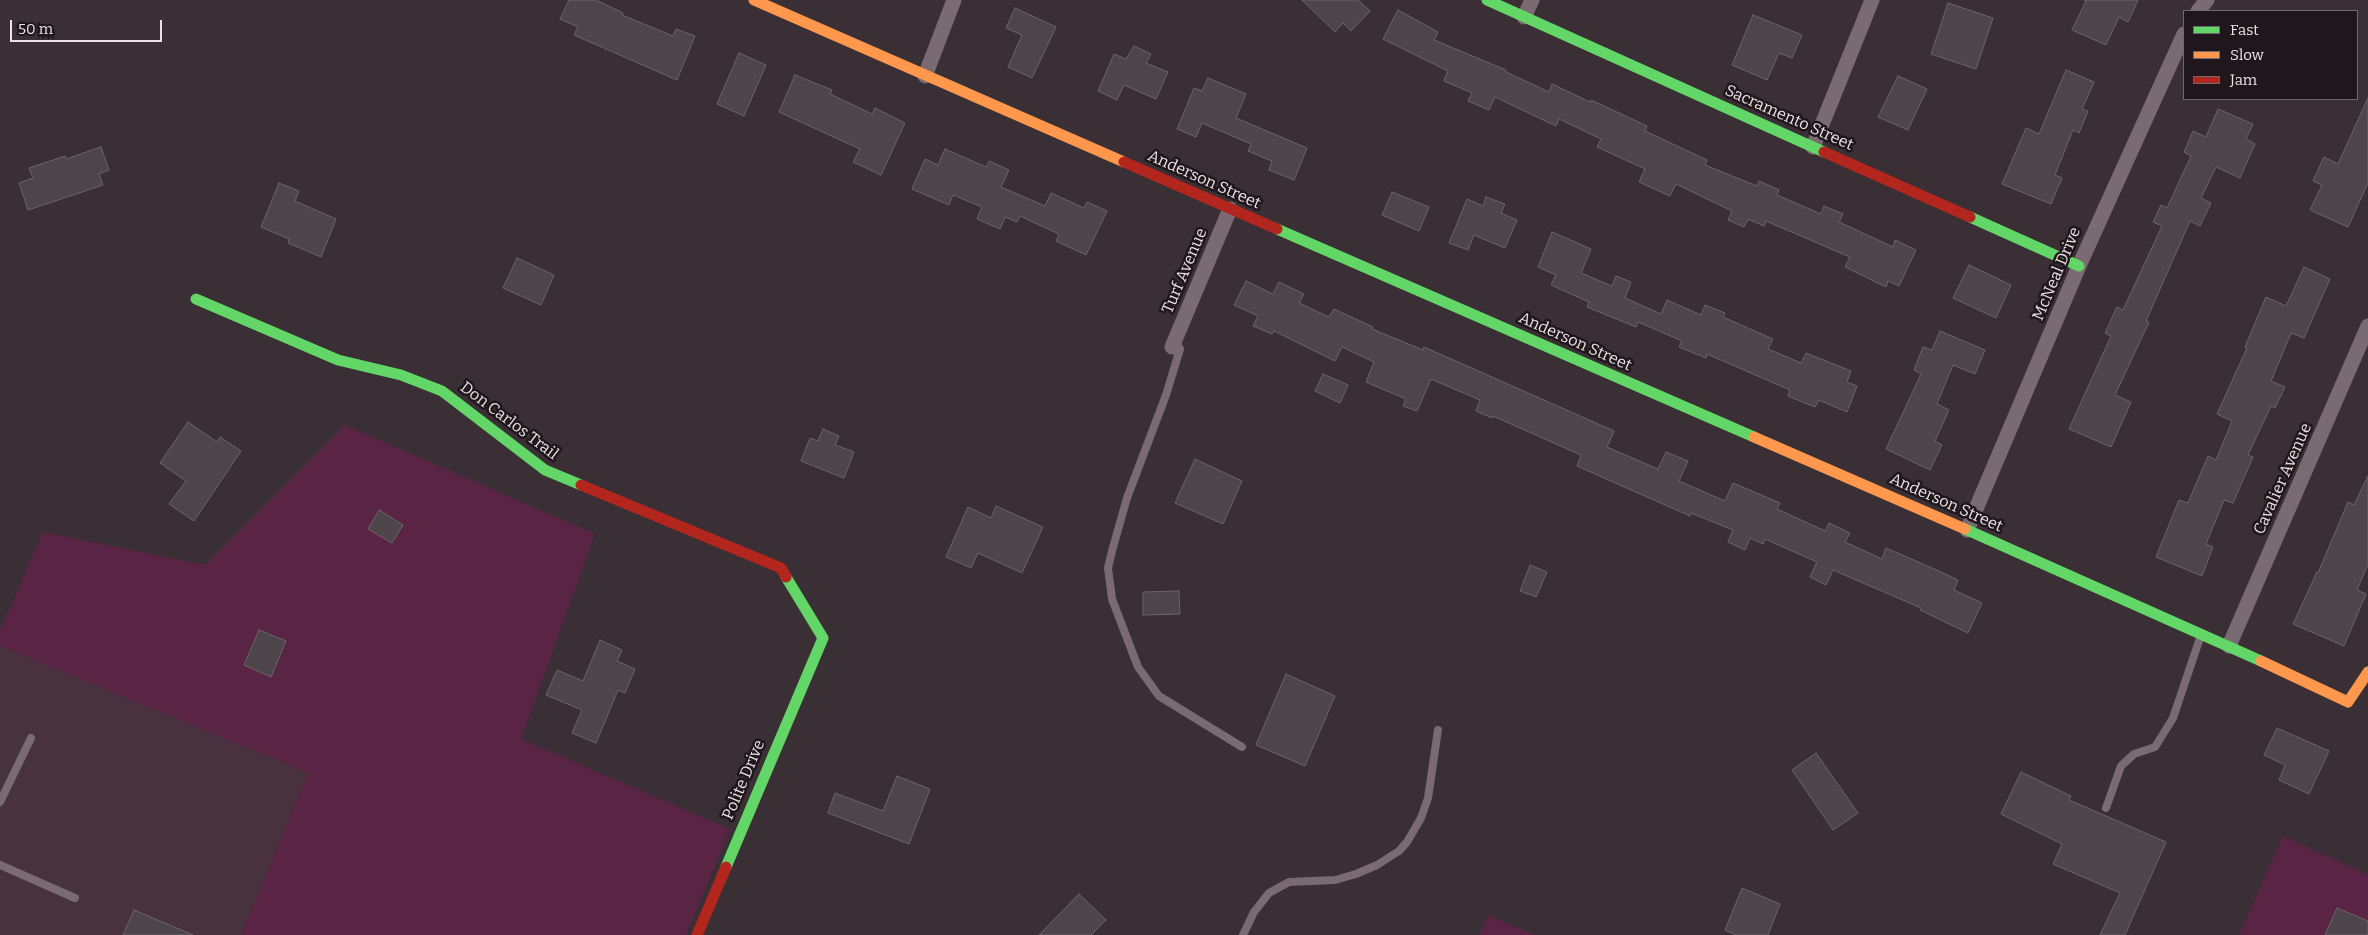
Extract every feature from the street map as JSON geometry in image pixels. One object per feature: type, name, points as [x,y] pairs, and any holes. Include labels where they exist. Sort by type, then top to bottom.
[{"type":"street","name":"Anderson Street","points":[[754,0],[1967,530],[2229,646],[2348,702],[2368,672]]},
{"type":"street","points":[[925,76],[954,0]]},
{"type":"street","name":"Sacramento Street","points":[[1487,0],[2078,266]]},
{"type":"street","points":[[1524,17],[1532,0]]},
{"type":"street","points":[[1813,147],[1872,0]]},
{"type":"street","points":[[2199,10],[2207,0]]},
{"type":"street","name":"McNeal Drive","points":[[1967,530],[2078,266],[2183,36]]},
{"type":"street","name":"Turf Avenue","points":[[1173,343],[1230,209]]},
{"type":"street","name":"Don Carlos Trail","points":[[196,299],[338,360],[401,375],[442,391],[545,470],[782,568],[823,638]]},
{"type":"street","name":"Cavalier Avenue","points":[[2229,646],[2368,326]]},
{"type":"street","name":"Polite Drive","points":[[697,935],[823,638]]},
{"type":"lane","points":[[1173,343],[1180,349],[1166,395],[1127,498],[1112,551],[1108,568],[1112,599],[1138,667],[1159,696],[1242,747]]},
{"type":"lane","points":[[2106,808],[2121,766],[2134,754],[2155,747],[2173,718],[2202,634]]},
{"type":"lane","points":[[1243,935],[1254,912],[1269,893],[1289,882],[1335,880],[1356,874],[1377,865],[1403,846],[1421,818],[1428,798],[1438,730]]},
{"type":"lane","points":[[0,802],[31,738]]},
{"type":"lane","points":[[0,865],[76,898]]},
{"type":"shaded area","points":[[345,425],[595,534],[521,739],[730,829],[686,935],[241,935],[308,773],[0,646],[0,630],[43,532],[205,565]]},
{"type":"shaded area","points":[[0,646],[308,773],[241,935],[0,935]]},
{"type":"shaded area","points":[[2283,836],[2368,875],[2368,935],[2239,935]]},
{"type":"shaded area","points":[[1488,915],[1535,935],[1479,935]]},
{"type":"building","points":[[569,0],[596,0],[623,13],[622,15],[673,36],[676,29],[695,36],[677,80],[574,35],[578,27],[560,19]]},
{"type":"building","points":[[1302,0],[1358,0],[1370,11],[1351,31],[1343,23],[1335,32]]},
{"type":"building","points":[[2084,0],[2138,0],[2128,22],[2119,17],[2106,45],[2072,30],[2086,1]]},
{"type":"building","points":[[1948,3],[1993,18],[1976,69],[1931,54]]},
{"type":"building","points":[[1015,8],[1056,27],[1032,78],[1008,67],[1022,35],[1006,28]]},
{"type":"building","points":[[1398,10],[1438,32],[1434,40],[1506,70],[1506,72],[1549,92],[1552,84],[1590,102],[1591,100],[1647,126],[1645,131],[1707,160],[1705,165],[1757,186],[1759,181],[1779,190],[1777,195],[1821,214],[1824,206],[1843,214],[1839,222],[1893,247],[1895,240],[1916,250],[1899,286],[1888,281],[1886,287],[1845,267],[1850,257],[1766,221],[1764,226],[1748,219],[1744,227],[1728,220],[1732,211],[1676,184],[1670,196],[1639,182],[1645,169],[1597,147],[1601,139],[1559,119],[1556,126],[1495,97],[1489,110],[1468,101],[1472,93],[1444,81],[1448,71],[1383,39]]},
{"type":"building","points":[[1753,15],[1802,35],[1792,58],[1779,53],[1767,80],[1732,65]]},
{"type":"building","points":[[1134,46],[1151,54],[1146,63],[1168,72],[1156,99],[1124,85],[1117,100],[1098,91],[1114,54],[1126,59]]},
{"type":"building","points":[[739,53],[766,65],[744,116],[717,104]]},
{"type":"building","points":[[2066,70],[2094,82],[2082,109],[2088,111],[2079,133],[2073,130],[2055,175],[2062,178],[2051,204],[2002,184],[2026,128],[2039,134]]},
{"type":"building","points":[[795,75],[832,90],[830,94],[872,114],[875,108],[905,123],[881,175],[853,162],[860,149],[779,112]]},
{"type":"building","points":[[1898,76],[1927,89],[1908,130],[1878,117]]},
{"type":"building","points":[[1208,78],[1246,94],[1236,118],[1307,148],[1294,180],[1269,170],[1272,161],[1248,151],[1251,144],[1202,123],[1196,137],[1177,129],[1194,88],[1202,91]]},
{"type":"building","points":[[2368,98],[2368,183],[2348,227],[2310,210],[2322,185],[2313,181],[2324,157],[2338,164]]},
{"type":"building","points":[[2218,109],[2253,124],[2246,139],[2255,144],[2240,178],[2216,167],[2201,198],[2211,203],[2200,226],[2190,221],[2146,321],[2149,322],[2115,395],[2131,402],[2111,447],[2069,429],[2111,336],[2105,333],[2117,307],[2123,310],[2162,226],[2153,222],[2161,205],[2167,208],[2191,156],[2184,152],[2193,131],[2206,137]]},
{"type":"building","points":[[101,147],[109,170],[99,174],[103,185],[28,210],[19,183],[33,178],[29,168],[65,156],[66,159]]},
{"type":"building","points":[[945,149],[986,167],[989,161],[1009,170],[1001,187],[1045,206],[1051,193],[1084,208],[1087,202],[1107,211],[1086,255],[1056,241],[1059,234],[1020,216],[1017,222],[1005,217],[1000,229],[977,219],[982,207],[953,195],[949,205],[912,189],[925,159],[938,165]]},
{"type":"building","points":[[279,183],[299,191],[295,201],[336,219],[321,257],[288,243],[289,239],[261,227]]},
{"type":"building","points":[[1392,192],[1429,207],[1419,231],[1382,215]]},
{"type":"building","points":[[1486,197],[1505,204],[1501,213],[1517,220],[1505,248],[1474,235],[1468,250],[1449,243],[1467,199],[1483,206]]},
{"type":"building","points":[[1552,232],[1591,249],[1581,273],[1612,286],[1616,276],[1631,282],[1625,298],[1661,314],[1667,300],[1701,315],[1705,305],[1725,313],[1723,317],[1773,339],[1768,349],[1801,363],[1806,353],[1851,371],[1847,382],[1857,386],[1847,412],[1819,400],[1815,407],[1788,396],[1790,390],[1707,354],[1706,358],[1679,347],[1682,341],[1638,322],[1636,327],[1587,307],[1589,302],[1551,285],[1556,275],[1538,267]]},
{"type":"building","points":[[517,258],[554,275],[541,305],[503,288]]},
{"type":"building","points":[[1969,265],[2011,285],[1996,318],[1953,298]]},
{"type":"building","points":[[2304,267],[2330,279],[2304,338],[2291,333],[2271,381],[2285,387],[2275,408],[2271,406],[2248,455],[2253,457],[2233,503],[2224,500],[2206,544],[2213,547],[2202,576],[2156,557],[2179,500],[2188,503],[2208,456],[2216,460],[2232,421],[2217,414],[2247,348],[2245,347],[2266,297],[2286,306]]},
{"type":"building","points":[[1246,281],[1273,294],[1279,282],[1304,294],[1299,303],[1329,317],[1334,309],[1373,327],[1372,329],[1423,350],[1424,347],[1614,431],[1607,447],[1658,469],[1666,452],[1688,461],[1679,481],[1725,501],[1733,483],[1780,503],[1777,509],[1825,531],[1829,523],[1850,533],[1845,542],[1882,559],[1886,548],[1958,580],[1954,590],[1982,603],[1968,633],[1920,610],[1921,608],[1833,570],[1826,585],[1810,577],[1817,562],[1765,539],[1763,544],[1750,538],[1745,550],[1728,542],[1733,530],[1691,513],[1690,516],[1577,466],[1581,455],[1493,416],[1492,418],[1476,411],[1480,400],[1431,379],[1417,411],[1403,406],[1406,399],[1366,382],[1374,362],[1342,347],[1335,361],[1274,331],[1272,334],[1253,326],[1258,316],[1234,305]]},
{"type":"building","points":[[1940,331],[1985,350],[1975,374],[1953,365],[1937,404],[1949,410],[1935,441],[1942,445],[1930,470],[1886,449],[1921,374],[1914,370],[1923,347],[1932,350]]},
{"type":"building","points":[[1323,374],[1348,385],[1340,403],[1315,391]]},
{"type":"building","points":[[188,422],[217,442],[220,437],[241,451],[194,521],[169,504],[186,481],[160,463]]},
{"type":"building","points":[[823,429],[839,436],[835,445],[854,452],[844,478],[801,461],[810,438],[818,441]]},
{"type":"building","points":[[1195,459],[1242,481],[1223,524],[1175,503]]},
{"type":"building","points":[[2368,476],[2368,564],[2357,590],[2366,594],[2344,646],[2293,624],[2318,573],[2348,502],[2354,505]]},
{"type":"building","points":[[996,506],[1043,527],[1022,573],[978,553],[971,568],[946,557],[968,507],[991,518]]},
{"type":"building","points":[[379,510],[403,525],[392,543],[368,529]]},
{"type":"building","points":[[1530,565],[1547,572],[1536,597],[1520,591]]},
{"type":"building","points":[[1179,591],[1180,614],[1143,615],[1143,592]]},
{"type":"building","points":[[259,630],[286,641],[271,677],[244,665]]},
{"type":"building","points":[[600,640],[622,650],[617,661],[635,669],[625,693],[618,690],[596,743],[572,733],[582,710],[546,695],[557,670],[583,681]]},
{"type":"building","points":[[1286,674],[1335,696],[1305,766],[1256,745]]},
{"type":"building","points":[[2277,728],[2329,751],[2309,794],[2279,780],[2285,765],[2264,755]]},
{"type":"building","points":[[1816,753],[1858,813],[1833,830],[1792,770]]},
{"type":"building","points":[[2021,772],[2071,796],[2069,800],[2166,842],[2125,935],[2100,935],[2120,893],[2053,864],[2062,844],[2001,814]]},
{"type":"building","points":[[897,776],[930,789],[909,844],[828,813],[835,793],[883,811]]},
{"type":"building","points":[[1742,888],[1780,904],[1768,935],[1736,935],[1725,930]]},
{"type":"building","points":[[1079,894],[1106,920],[1091,935],[1039,935]]},
{"type":"building","points":[[2337,908],[2368,921],[2368,935],[2325,935]]},
{"type":"building","points":[[134,910],[193,935],[123,935]]},
{"type":"traffic: fast","points":[[1487,0],[1824,152]]},
{"type":"traffic: fast","points":[[1970,217],[2079,266]]},
{"type":"traffic: fast","points":[[1277,229],[1754,437]]},
{"type":"traffic: fast","points":[[196,299],[338,360],[401,375],[442,391],[545,470],[581,485]]},
{"type":"traffic: fast","points":[[1965,529],[2261,661]]},
{"type":"traffic: fast","points":[[726,867],[823,638],[786,577]]},
{"type":"traffic: slow","points":[[754,0],[1124,162]]},
{"type":"traffic: slow","points":[[1754,437],[1965,529]]},
{"type":"traffic: slow","points":[[2261,661],[2348,702],[2368,672]]},
{"type":"traffic: jam","points":[[1824,152],[1970,217]]},
{"type":"traffic: jam","points":[[1124,162],[1277,229]]},
{"type":"traffic: jam","points":[[581,485],[781,568],[786,577]]},
{"type":"traffic: jam","points":[[697,935],[726,867]]}]
